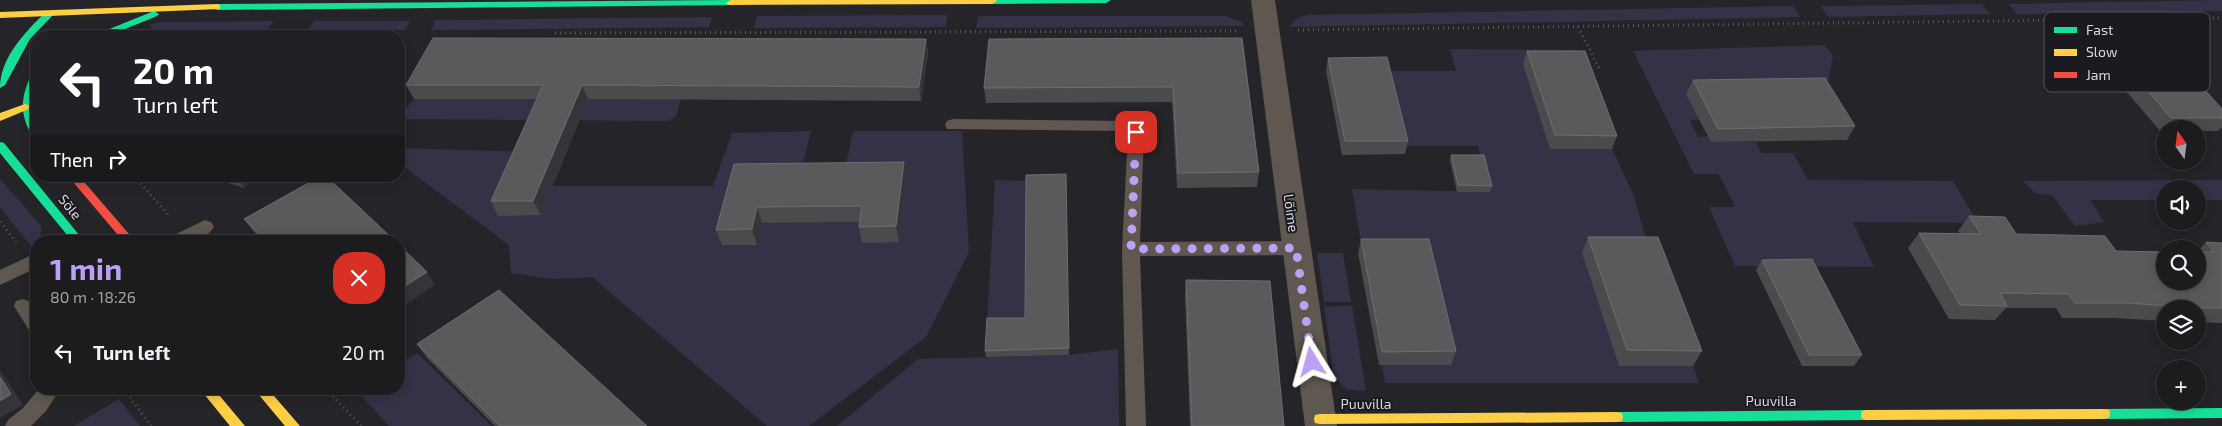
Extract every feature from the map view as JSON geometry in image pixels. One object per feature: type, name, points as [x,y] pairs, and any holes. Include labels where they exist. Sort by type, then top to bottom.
[{"type":"street","points":[[0,15],[49,14],[179,3],[1106,0]]},
{"type":"street","name":"Lõime","points":[[1263,0],[1320,422]]},
{"type":"street","points":[[113,30],[179,3]]},
{"type":"street","points":[[0,24],[49,14]]},
{"type":"street","points":[[49,14],[49,29]]},
{"type":"street","points":[[33,30],[49,14]]},
{"type":"street","points":[[0,86],[26,37],[30,33]]},
{"type":"street","points":[[30,93],[25,107],[30,126]]},
{"type":"street","points":[[0,109],[25,107]]},
{"type":"street","points":[[0,118],[25,107]]},
{"type":"street","name":"Sõle","points":[[0,146],[71,235]]},
{"type":"street","name":"Sõle","points":[[78,182],[124,235]]},
{"type":"street","points":[[211,395],[238,426]]},
{"type":"street","points":[[265,395],[292,426]]},
{"type":"street","name":"Puuvilla","points":[[1320,422],[2222,412]]},
{"type":"lane","points":[[953,125],[1123,125],[1136,132],[1131,249],[1136,426]]},
{"type":"lane","points":[[190,235],[205,227]]},
{"type":"lane","points":[[1131,249],[1296,248]]},
{"type":"lane","points":[[0,278],[30,263]]},
{"type":"lane","points":[[24,306],[30,316]]},
{"type":"lane","points":[[15,426],[26,420],[46,395]]},
{"type":"path","points":[[547,33],[1266,31],[2044,20]]},
{"type":"path","points":[[1578,27],[1599,68]]},
{"type":"path","points":[[139,182],[180,235]]},
{"type":"path","points":[[128,395],[151,426]]},
{"type":"path","points":[[332,395],[361,426]]},
{"type":"shaded area","points":[[2222,0],[2222,11],[2044,12],[2044,14],[2017,14],[2008,4]]},
{"type":"shaded area","points":[[1982,4],[1990,14],[1828,17],[1821,6]]},
{"type":"shaded area","points":[[1793,6],[1800,17],[1289,27],[1299,17],[1308,15]]},
{"type":"shaded area","points":[[947,15],[946,27],[754,28],[757,16]]},
{"type":"shaded area","points":[[978,16],[1225,16],[1241,22],[1245,26],[976,28]]},
{"type":"shaded area","points":[[712,17],[709,27],[431,30],[436,20]]},
{"type":"shaded area","points":[[274,21],[267,30],[152,30],[150,24],[162,22]]},
{"type":"shaded area","points":[[314,21],[410,21],[405,30],[307,30]]},
{"type":"shaded area","points":[[1824,45],[1833,56],[1828,83],[1737,82],[1700,119],[1690,120],[1698,137],[1708,136],[1711,142],[1756,142],[1761,153],[1793,153],[1808,180],[1953,181],[1978,223],[1853,222],[1874,267],[1735,266],[1709,207],[1735,207],[1719,174],[1694,174],[1633,51]]},
{"type":"shaded area","points":[[1450,49],[1574,50],[1612,149],[1634,196],[1650,253],[1582,253],[1619,365],[1693,366],[1699,383],[1385,383],[1352,189],[1490,192],[1478,146],[1402,146],[1384,71],[1456,71]]},
{"type":"shaded area","points":[[414,99],[681,99],[676,116],[668,121],[405,119],[405,109]]},
{"type":"shaded area","points":[[811,131],[799,179],[739,180],[757,245],[762,223],[866,222],[898,242],[907,178],[843,178],[853,131],[962,131],[969,252],[926,337],[809,426],[767,426],[592,277],[552,279],[511,273],[509,245],[405,167],[405,148],[526,152],[499,215],[540,215],[553,186],[713,186],[732,133]]},
{"type":"shaded area","points":[[0,179],[41,226],[41,235],[30,235],[30,245],[0,207]]},
{"type":"shaded area","points":[[995,180],[1026,181],[1025,324],[987,325]]},
{"type":"shaded area","points":[[2156,180],[2156,200],[2090,200],[2104,222],[2075,226],[2052,195],[2036,194],[2023,181]]},
{"type":"shaded area","points":[[2206,180],[2222,180],[2222,200],[2206,200]]},
{"type":"shaded area","points":[[1317,253],[1343,253],[1351,302],[1324,302]]},
{"type":"shaded area","points":[[1352,306],[1366,391],[1346,389],[1334,376],[1324,307]]},
{"type":"shaded area","points":[[1118,349],[1119,426],[837,426],[918,359],[1069,355]]},
{"type":"shaded area","points":[[417,353],[492,426],[389,426],[361,395],[405,395],[405,360]]},
{"type":"shaded area","points":[[119,399],[140,426],[74,426]]},
{"type":"building","points":[[433,38],[926,39],[919,87],[582,85],[533,201],[491,201],[543,85],[406,85]]},
{"type":"building","points":[[1242,38],[1259,172],[1178,173],[1173,87],[984,88],[989,39]]},
{"type":"building","points":[[1527,51],[1585,51],[1617,136],[1555,135]]},
{"type":"building","points":[[1387,57],[1408,141],[1345,141],[1328,58]]},
{"type":"building","points":[[1825,78],[1855,126],[1718,129],[1693,80]]},
{"type":"building","points":[[2149,92],[2207,92],[2222,109],[2222,118],[2171,118]]},
{"type":"building","points":[[1451,155],[1484,155],[1492,186],[1458,185]]},
{"type":"building","points":[[904,162],[896,226],[859,227],[862,206],[757,207],[752,229],[716,230],[734,164]]},
{"type":"building","points":[[1066,174],[1069,348],[985,351],[987,318],[1025,318],[1026,175]]},
{"type":"building","points":[[310,182],[332,182],[389,235],[260,235],[244,219]]},
{"type":"building","points":[[1969,216],[2005,217],[2016,234],[2105,236],[2116,251],[2156,252],[2156,290],[2206,290],[2206,252],[2214,252],[2206,242],[2222,243],[2222,308],[2206,308],[2206,300],[2156,300],[2156,305],[2075,303],[2068,294],[2000,293],[2007,306],[1960,305],[1919,233],[1981,234]]},
{"type":"building","points":[[1588,237],[1658,237],[1702,351],[1627,350]]},
{"type":"building","points":[[1361,239],[1429,239],[1456,351],[1382,352]]},
{"type":"building","points":[[405,251],[427,272],[405,286]]},
{"type":"building","points":[[1812,259],[1862,355],[1809,355],[1762,260]]},
{"type":"building","points":[[1186,280],[1270,281],[1284,426],[1192,426]]},
{"type":"building","points":[[499,290],[647,426],[500,426],[417,344]]},
{"type":"building","points":[[0,377],[11,394],[0,401]]},
{"type":"traffic: fast","points":[[992,1],[1106,0]]},
{"type":"traffic: fast","points":[[217,7],[731,3]]},
{"type":"traffic: fast","points":[[33,30],[49,14]]},
{"type":"traffic: fast","points":[[115,30],[154,14]]},
{"type":"traffic: fast","points":[[0,85],[30,33]]},
{"type":"traffic: fast","points":[[30,91],[27,105],[30,121]]},
{"type":"traffic: fast","points":[[0,146],[73,235]]},
{"type":"traffic: fast","points":[[2104,414],[2222,413]]},
{"type":"traffic: fast","points":[[1617,417],[1867,415]]},
{"type":"traffic: slow","points":[[731,3],[992,1]]},
{"type":"traffic: slow","points":[[0,15],[217,7]]},
{"type":"traffic: slow","points":[[0,117],[25,107]]},
{"type":"traffic: slow","points":[[211,395],[238,426]]},
{"type":"traffic: slow","points":[[265,395],[293,426]]},
{"type":"traffic: slow","points":[[1867,415],[2104,414]]},
{"type":"traffic: slow","points":[[1320,419],[1617,417]]},
{"type":"traffic: jam","points":[[78,182],[124,235]]},
{"type":"route","points":[[1136,132],[1131,249],[1296,248],[1312,362]]}]
